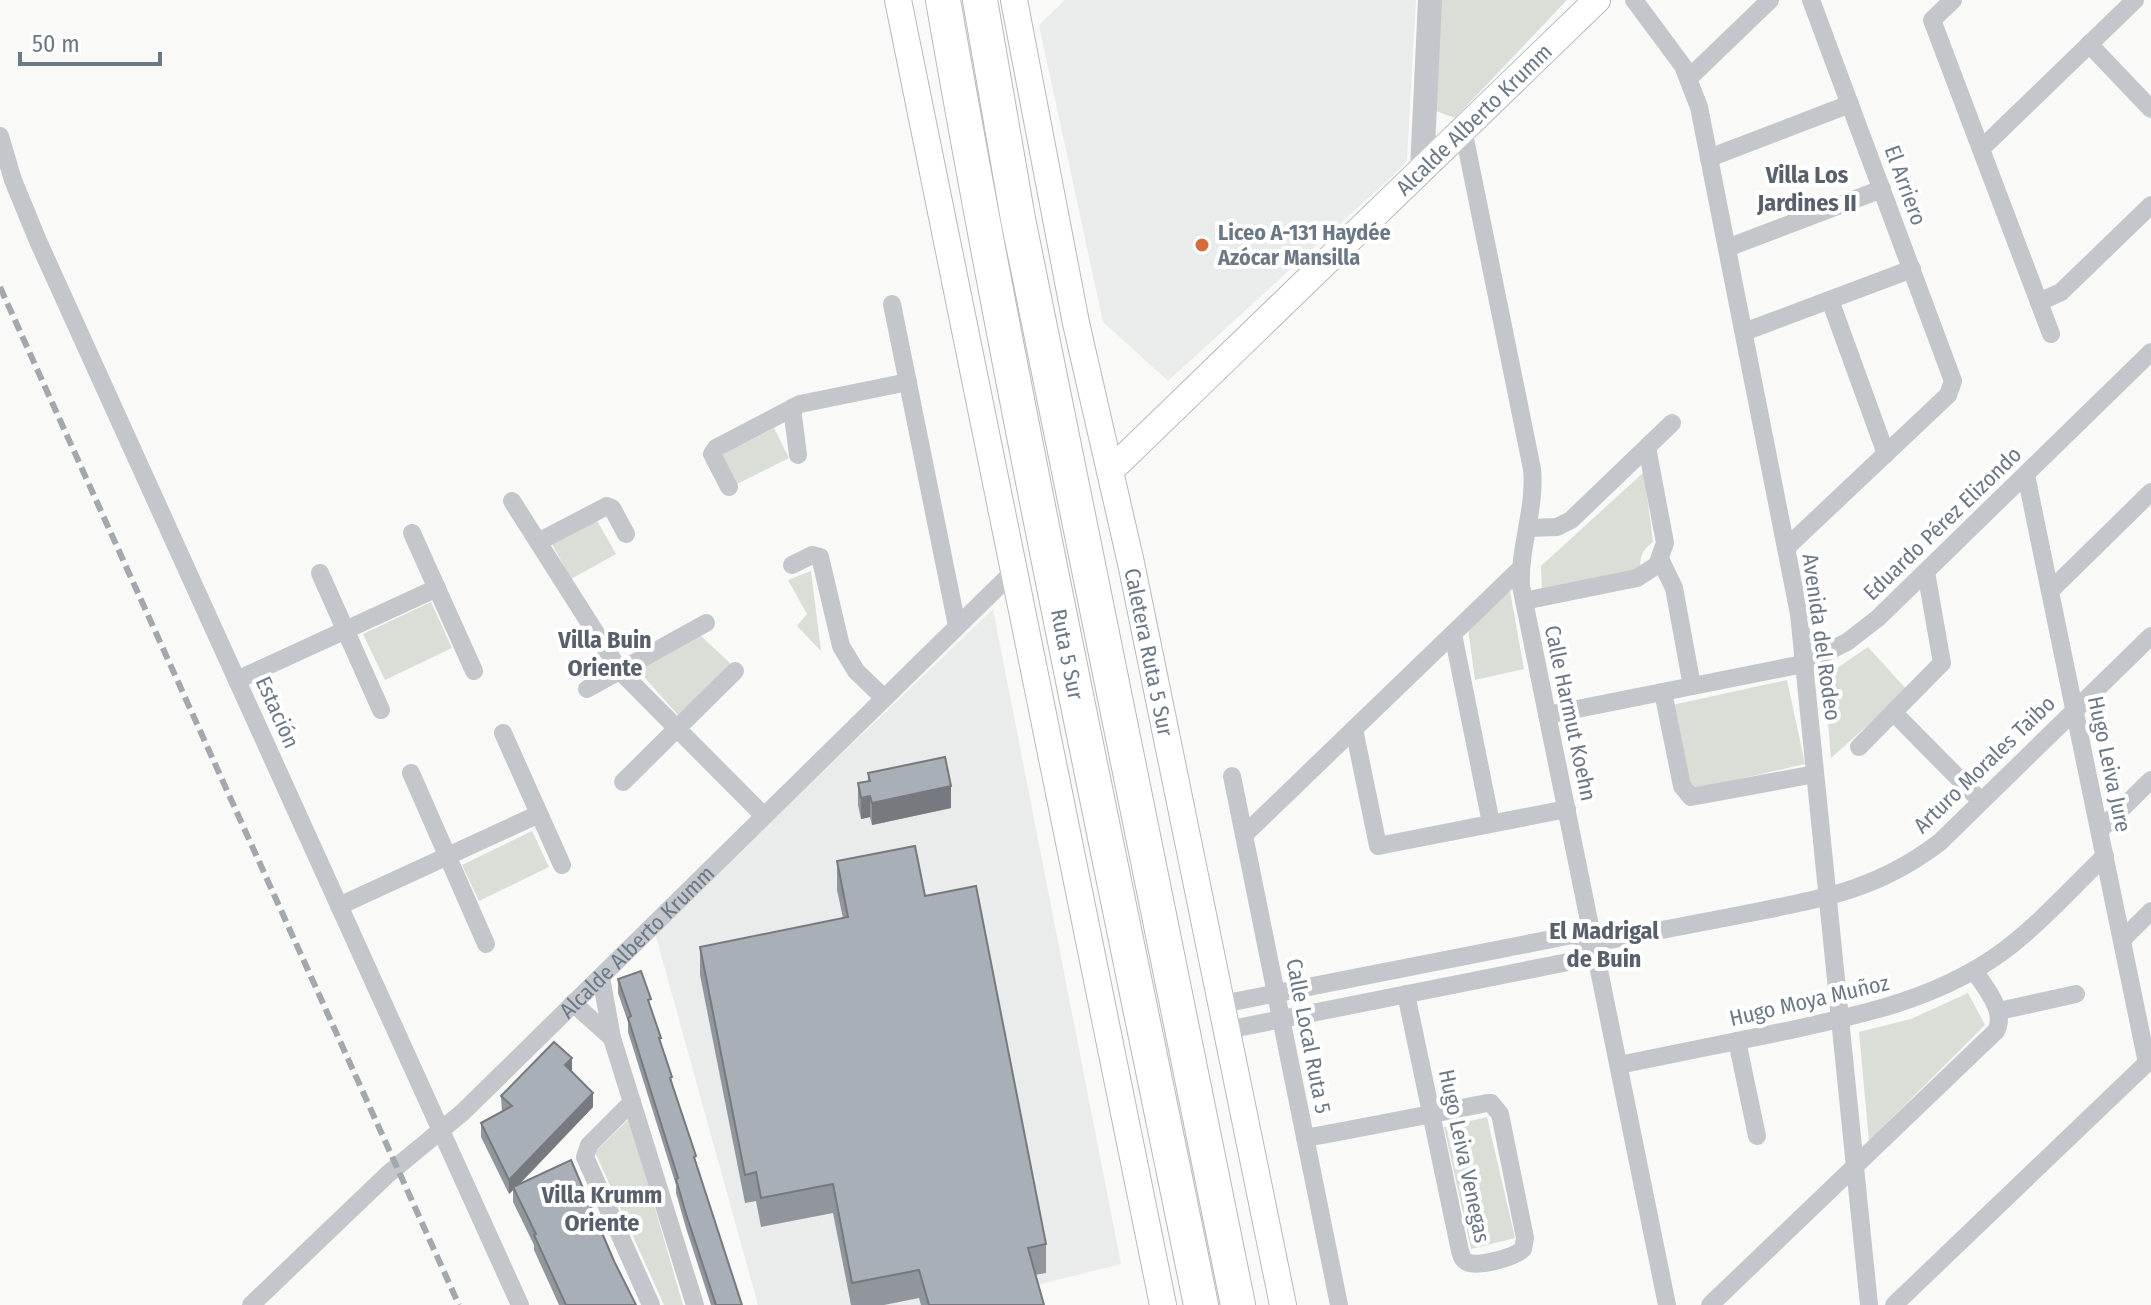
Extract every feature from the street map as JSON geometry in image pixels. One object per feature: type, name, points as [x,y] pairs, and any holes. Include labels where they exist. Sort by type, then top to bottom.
[{"type":"highway","name":"Ruta 5 Sur","points":[[943,0],[968,146],[1049,556],[1201,1305]]},
{"type":"highway","name":"Ruta 5 Sur","points":[[982,8],[1018,219],[1238,1305]]},
{"type":"main road","points":[[898,0],[1163,1305]]},
{"type":"main road","name":"Caletera Ruta 5 Sur","points":[[1014,0],[1071,296],[1283,1305]]},
{"type":"main road","name":"Alcalde Alberto Krumm","points":[[1110,471],[1597,0]]},
{"type":"street","points":[[1422,169],[1430,0]]},
{"type":"street","name":"Avenida del Rodeo","points":[[1634,0],[1676,55],[1689,78],[1699,107],[1799,614],[1869,1305]]},
{"type":"street","points":[[1689,78],[1770,0]]},
{"type":"street","name":"El Arriero","points":[[1811,0],[1952,376],[1948,395],[1886,454]]},
{"type":"street","points":[[1953,0],[1932,20],[2051,334]]},
{"type":"street","points":[[1981,149],[2135,0]]},
{"type":"street","points":[[2089,44],[2151,109]]},
{"type":"street","points":[[1709,158],[1850,104]]},
{"type":"street","name":"Calle Harmut Koehn","points":[[1463,129],[1532,469],[1533,493],[1520,569],[1524,601],[1667,1305]]},
{"type":"street","name":"Estación","points":[[0,136],[13,180],[38,241],[520,1305]]},
{"type":"street","points":[[1727,248],[1882,189]]},
{"type":"street","points":[[2039,302],[2061,292],[2151,205]]},
{"type":"street","points":[[1744,332],[1912,269]]},
{"type":"street","points":[[1786,548],[1886,454],[1830,300]]},
{"type":"street","points":[[892,304],[957,626]]},
{"type":"street","name":"Eduardo Pérez Elizondo","points":[[1547,715],[1803,664],[1825,654],[1863,631],[2151,352]]},
{"type":"street","points":[[729,487],[712,454],[713,449],[792,408],[908,382]]},
{"type":"street","points":[[792,408],[798,455]]},
{"type":"street","points":[[1528,528],[1557,527],[1571,520],[1672,423]]},
{"type":"street","points":[[1524,601],[1637,578],[1652,571],[1660,559],[1664,536],[1647,447]]},
{"type":"street","name":"Hugo Leiva Jure","points":[[2026,475],[2149,1061]]},
{"type":"street","points":[[2050,591],[2151,492]]},
{"type":"street","points":[[512,501],[620,671],[764,816]]},
{"type":"street","points":[[538,542],[607,506],[612,508],[626,534]]},
{"type":"street","points":[[412,533],[474,671]]},
{"type":"street","points":[[792,565],[812,555],[820,557],[841,646],[856,671],[884,698]]},
{"type":"street","points":[[1660,559],[1674,588],[1692,686]]},
{"type":"street","points":[[1244,835],[1520,569]]},
{"type":"street","name":"Alcalde Alberto Krumm","points":[[251,1305],[388,1174],[463,1112],[1015,570]]},
{"type":"street","points":[[1859,747],[1942,663],[1926,572]]},
{"type":"street","points":[[320,573],[381,710]]},
{"type":"street","points":[[237,680],[437,588]]},
{"type":"street","points":[[587,689],[706,623]]},
{"type":"street","points":[[1453,634],[1491,823]]},
{"type":"street","name":"Arturo Morales Taibo","points":[[1224,1017],[1281,1019],[1573,961],[1585,955],[1594,943],[1828,897],[1874,882],[1919,858],[1940,842],[2151,636]]},
{"type":"street","points":[[623,782],[735,671]]},
{"type":"street","points":[[1663,692],[1682,786],[1691,797],[1815,774]]},
{"type":"street","points":[[1894,713],[1981,801]]},
{"type":"street","points":[[1354,729],[1378,846],[1567,809]]},
{"type":"street","points":[[503,733],[562,865]]},
{"type":"street","points":[[411,773],[486,944]]},
{"type":"street","name":"Calle Local Ruta 5","points":[[1232,776],[1339,1305]]},
{"type":"street","points":[[2100,830],[2151,780]]},
{"type":"street","points":[[339,906],[539,814]]},
{"type":"street","name":"Hugo Moya Muñoz","points":[[1619,1065],[1841,1019],[1894,1006],[1947,985],[2015,941],[2105,856]]},
{"type":"street","points":[[2122,940],[2151,911]]},
{"type":"street","name":"Arturo Morales Taibo","points":[[1224,1017],[1276,994],[1572,935],[1585,937],[1594,943]]},
{"type":"street","points":[[1710,1305],[1996,1031],[2000,1022],[1999,1011],[1974,970]]},
{"type":"street","points":[[601,977],[612,1038],[695,1305]]},
{"type":"street","name":"Hugo Leiva Venegas","points":[[1406,994],[1431,1114],[1461,1256],[1474,1264],[1515,1256],[1525,1244],[1500,1114],[1495,1105],[1487,1103],[1431,1114]]},
{"type":"street","points":[[1999,1011],[2076,994]]},
{"type":"street","points":[[573,1003],[612,1038]]},
{"type":"street","points":[[1737,1041],[1757,1136]]},
{"type":"street","points":[[1894,1305],[2149,1061]]},
{"type":"street","points":[[632,1102],[589,1145],[585,1157],[651,1305]]},
{"type":"street","points":[[1305,1138],[1431,1114]]},
{"type":"shaded area","name":"Liceo A-131 Haydée Azócar Mansilla","points":[[1065,0],[1416,0],[1407,160],[1168,381],[1103,322],[1039,25]]},
{"type":"shaded area","points":[[1441,0],[1567,0],[1455,118],[1436,111]]},
{"type":"shaded area","points":[[774,428],[789,458],[737,484],[722,455]]},
{"type":"shaded area","points":[[1644,472],[1653,542],[1642,554],[1640,570],[1542,591],[1541,566]]},
{"type":"shaded area","points":[[596,519],[616,554],[571,579],[552,544]]},
{"type":"shaded area","points":[[811,571],[821,651],[797,626],[807,614],[788,580]]},
{"type":"shaded area","points":[[1510,591],[1524,669],[1475,680],[1468,628]]},
{"type":"shaded area","points":[[431,602],[452,648],[385,680],[363,634]]},
{"type":"shaded area","points":[[993,609],[1121,1264],[957,1305],[758,1305],[655,933]]},
{"type":"shaded area","points":[[701,636],[730,663],[678,715],[637,669]]},
{"type":"shaded area","points":[[1868,647],[1907,690],[1831,758],[1824,677]]},
{"type":"shaded area","points":[[1787,680],[1805,764],[1691,790],[1672,705]]},
{"type":"shaded area","points":[[532,831],[549,867],[479,901],[462,865]]},
{"type":"shaded area","points":[[1968,993],[1985,1025],[1869,1141],[1859,1032],[1911,1019]]},
{"type":"shaded area","points":[[1487,1117],[1515,1238],[1471,1249],[1444,1127]]},
{"type":"shaded area","points":[[629,1119],[683,1305],[664,1305],[595,1152]]},
{"type":"building","points":[[945,757],[951,786],[872,803],[870,796],[861,798],[858,783],[870,781],[868,773]]},
{"type":"building","points":[[915,846],[925,896],[976,886],[1046,1244],[1028,1248],[1044,1305],[929,1305],[919,1270],[852,1283],[833,1184],[761,1198],[756,1172],[745,1175],[700,947],[848,917],[837,861]]},
{"type":"building","points":[[641,971],[670,1078],[742,1305],[716,1305],[686,1214],[618,979]]},
{"type":"building","points":[[554,1042],[572,1058],[565,1065],[593,1093],[509,1180],[481,1123],[512,1106],[501,1096]]},
{"type":"building","points":[[571,1160],[636,1305],[566,1305],[534,1235],[513,1187]]},
{"type":"railway","points":[[0,287],[459,1305]]},
{"type":"place","name":"Liceo A-131 Haydée Azócar Mansilla","points":[[1202,245]]},
{"type":"district","name":"Villa Los Jardines II","points":[[1807,189]]},
{"type":"district","name":"Villa Buin Oriente","points":[[605,654]]},
{"type":"district","name":"El Madrigal de Buin","points":[[1604,945]]},
{"type":"district","name":"Villa Krumm Oriente","points":[[602,1209]]}]
